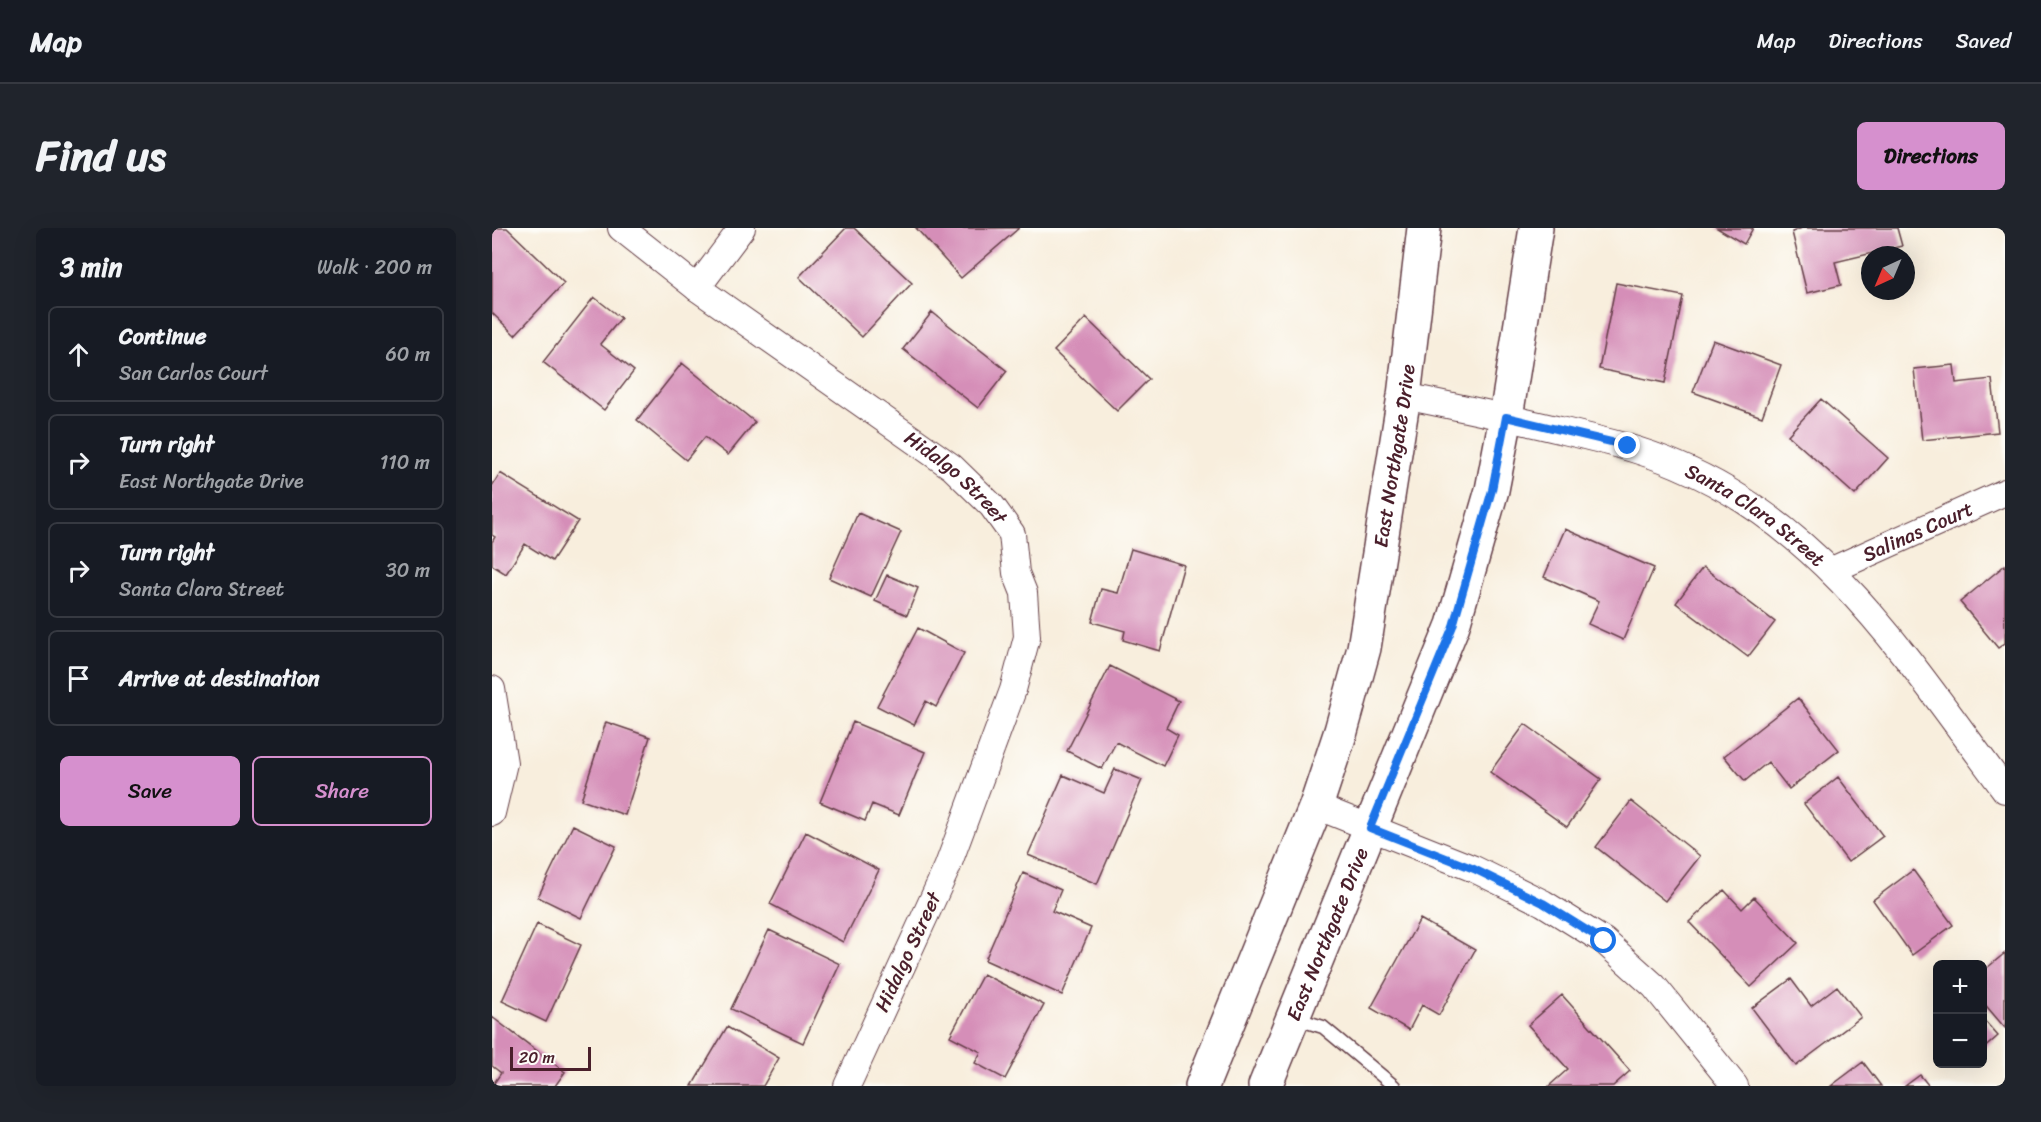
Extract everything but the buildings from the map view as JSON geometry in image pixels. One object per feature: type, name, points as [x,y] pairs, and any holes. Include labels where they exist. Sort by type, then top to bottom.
[{"type":"main road","name":"East Northgate Drive","points":[[1202,1086],[1316,806],[1341,731],[1364,648],[1404,396],[1424,228]]},
{"type":"main road","name":"East Northgate Drive","points":[[1265,1086],[1453,626],[1492,490],[1536,228]]},
{"type":"street","name":"Hidalgo Street","points":[[621,228],[697,288],[952,467],[992,506],[1012,534],[1016,573],[1024,593],[1027,637],[1013,690],[947,868],[847,1086]]},
{"type":"street","points":[[697,288],[742,228]]},
{"type":"street","name":"Santa Clara Street","points":[[1404,396],[1628,446],[1678,465],[1727,489],[1768,516],[1832,570],[1882,626],[2005,790]]},
{"type":"street","name":"Salinas Court","points":[[1832,570],[2005,492]]},
{"type":"street","points":[[492,689],[504,762],[492,813]]},
{"type":"street","points":[[1316,806],[1474,869],[1543,903],[1604,941],[1654,986],[1735,1086]]},
{"type":"lane","points":[[1293,1018],[1323,1027],[1394,1086]]},
{"type":"route","points":[[1604,941],[1543,903],[1474,869],[1370,828],[1453,626],[1492,490],[1506,417],[1628,446]]}]
